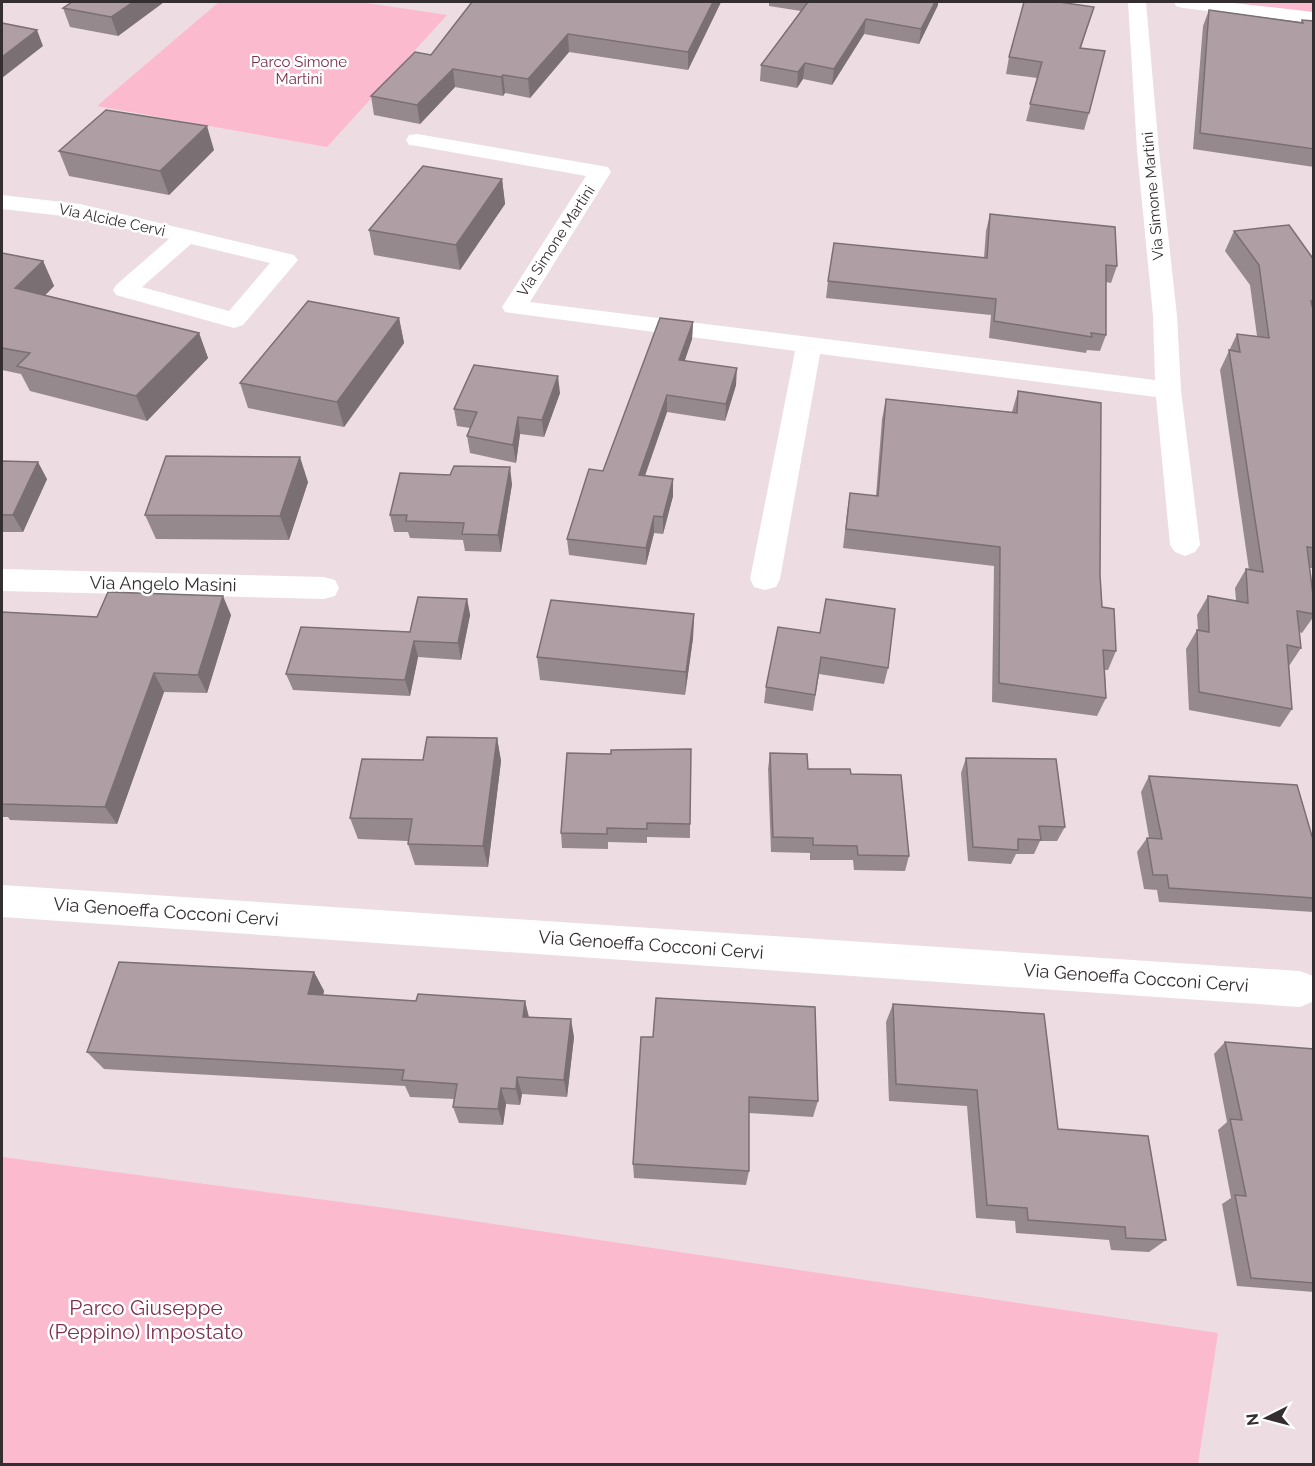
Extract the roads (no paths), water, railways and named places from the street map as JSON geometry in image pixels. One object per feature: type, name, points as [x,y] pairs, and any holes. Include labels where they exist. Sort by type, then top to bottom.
[{"type":"street","name":"Via Simone Martini","points":[[1137,2],[1148,151],[1165,316],[1168,390],[1185,545]]},
{"type":"street","points":[[1183,2],[1314,18]]},
{"type":"street","name":"Via Simone Martini","points":[[417,140],[600,172],[514,307],[1168,390]]},
{"type":"street","name":"Via Alcide Cervi","points":[[2,202],[80,211],[187,236],[242,249],[286,260],[234,320],[125,290],[187,236]]},
{"type":"street","points":[[765,579],[809,345]]},
{"type":"street","name":"Via Angelo Masini","points":[[2,580],[324,588]]},
{"type":"street","name":"Via Genoeffa Cocconi Cervi","points":[[2,901],[1300,989]]},
{"type":"park label","name":"Parco Simone Martini","points":[[299,70]]},
{"type":"park label","name":"Parco Giuseppe (Peppino) Impostato","points":[[146,1320]]}]
